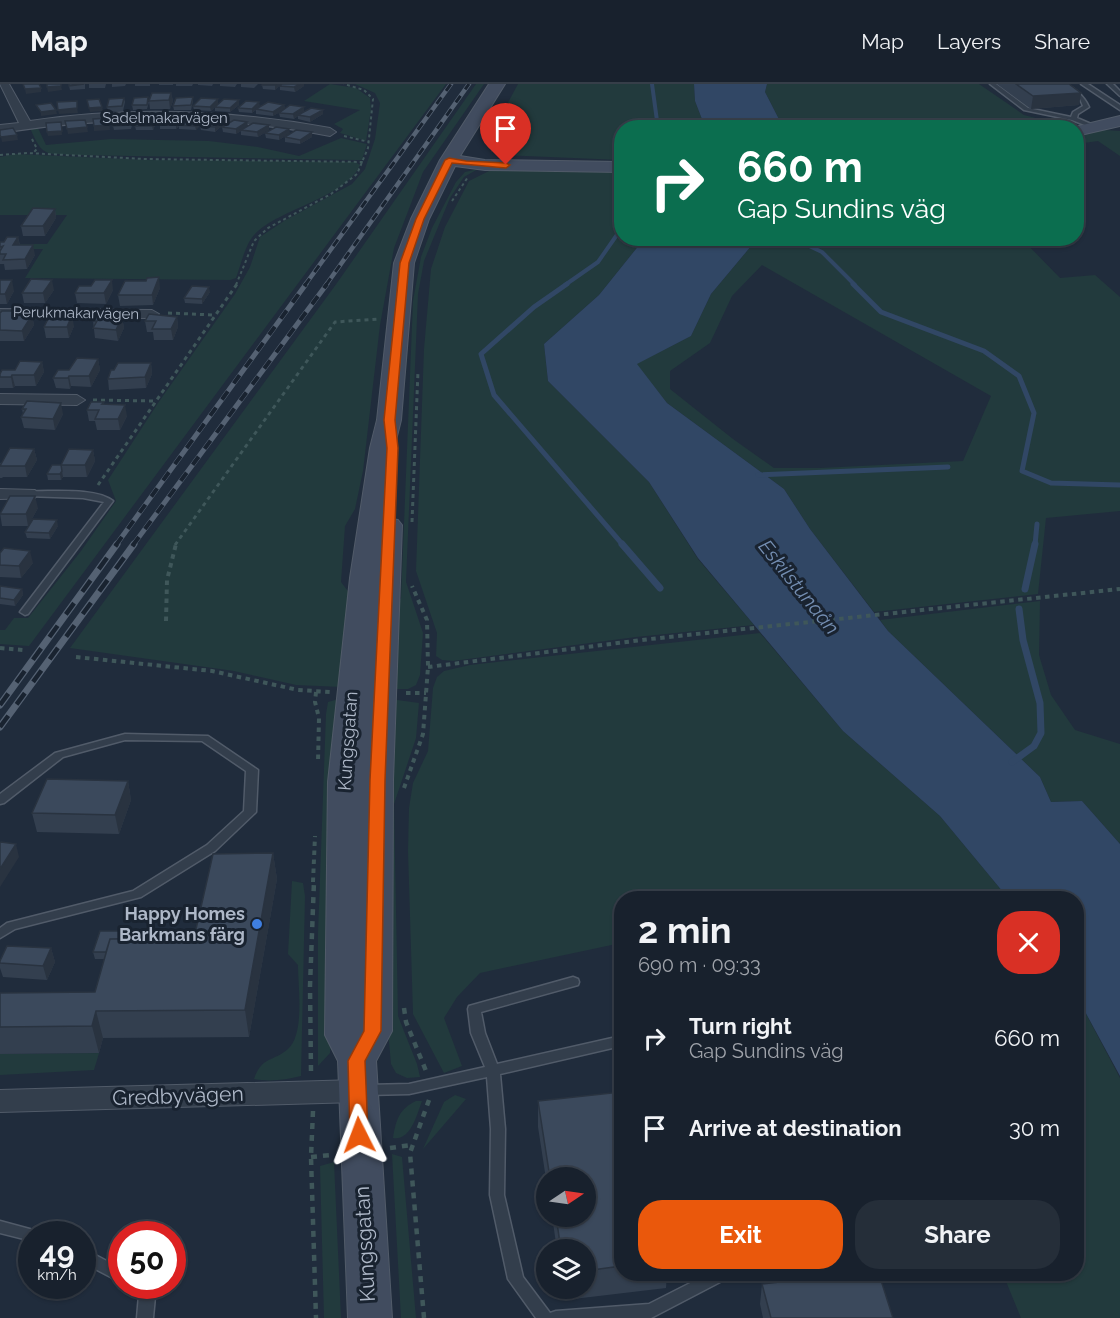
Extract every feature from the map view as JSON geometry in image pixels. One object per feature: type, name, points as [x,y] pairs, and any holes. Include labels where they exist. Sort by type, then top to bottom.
[{"type":"main road","name":"Kungsgatan","points":[[369,1318],[357,1076],[373,1031],[366,691],[392,448],[389,420],[398,319],[404,263],[420,219],[449,160],[497,84]]},
{"type":"main road","points":[[1084,125],[1111,125]]},
{"type":"main road","points":[[449,160],[485,165],[614,165]]},
{"type":"street","points":[[9,84],[3,84],[26,125]]},
{"type":"street","name":"Sadelmakarvägen","points":[[0,129],[117,117],[176,116],[249,119],[330,132]]},
{"type":"street","name":"Perukmakarvägen","points":[[0,313],[152,314]]},
{"type":"street","points":[[0,399],[78,400]]},
{"type":"street","points":[[0,494],[29,494]]},
{"type":"street","name":"Gredbyvägen","points":[[0,1101],[357,1076]]},
{"type":"lane","points":[[993,84],[1026,109],[1060,120]]},
{"type":"lane","points":[[1062,84],[1082,98],[1086,107],[1075,113],[1075,120]]},
{"type":"lane","points":[[1084,84],[1120,108]]},
{"type":"lane","points":[[1110,84],[1120,94]]},
{"type":"lane","points":[[26,612],[109,501],[102,496],[29,494]]},
{"type":"lane","points":[[0,800],[59,755],[125,737],[204,738],[252,770],[250,812],[211,848],[137,894],[10,926],[0,934]]},
{"type":"lane","points":[[545,1318],[516,1279],[497,1195],[498,1129],[493,1070],[478,1033],[474,1009],[573,982]]},
{"type":"lane","points":[[357,1076],[409,1089],[614,1043]]},
{"type":"lane","points":[[0,1227],[18,1232]]},
{"type":"lane","points":[[556,1318],[651,1311],[708,1281]]},
{"type":"lane","points":[[145,1318],[146,1299]]},
{"type":"path","points":[[90,495],[238,282],[254,241],[259,235],[342,187],[357,174],[364,162],[369,142],[374,99],[364,90],[344,84]]},
{"type":"path","points":[[330,132],[369,142]]},
{"type":"path","points":[[0,155],[36,153],[145,159],[364,162]]},
{"type":"path","points":[[450,204],[463,182],[472,175]]},
{"type":"path","points":[[152,314],[215,315]]},
{"type":"path","points":[[166,621],[167,580],[176,542],[335,322],[398,319]]},
{"type":"path","points":[[412,529],[418,364]]},
{"type":"path","points":[[78,400],[155,401]]},
{"type":"path","points":[[404,789],[420,747],[428,667],[427,620],[416,599],[411,582]]},
{"type":"path","points":[[428,667],[739,630],[1120,590]]},
{"type":"path","points":[[0,648],[23,650]]},
{"type":"path","points":[[76,657],[212,671],[298,690],[426,693]]},
{"type":"path","points":[[404,1006],[409,1028],[423,1061],[428,1085],[428,1109],[411,1145],[410,1153],[424,1318]]},
{"type":"green space","points":[[330,84],[356,88],[370,98],[371,110],[366,141],[340,133],[343,129],[334,124],[360,110],[304,101]]},
{"type":"green space","points":[[355,84],[446,84],[29,646],[0,644],[0,630],[5,630],[14,618],[28,618],[81,551],[116,501],[108,480],[158,403],[235,294],[250,267],[260,237],[284,221],[352,184],[365,169],[375,139],[380,103],[375,93]]},
{"type":"green space","points":[[476,84],[484,84],[423,172],[394,248],[380,325],[363,471],[355,509],[345,526],[341,582],[354,599],[342,687],[296,685],[234,671],[70,648],[337,283]]},
{"type":"green space","points":[[518,84],[694,84],[695,101],[702,120],[614,120],[614,160],[500,155],[491,142],[491,134]]},
{"type":"green space","points":[[767,84],[979,84],[1024,115],[1043,120],[779,120],[765,92]]},
{"type":"green space","points":[[37,126],[46,145],[111,139],[209,141],[258,147],[299,156],[341,138],[367,144],[362,160],[76,155],[46,152],[38,145],[30,128]]},
{"type":"green space","points":[[1104,130],[1120,131],[1120,156],[1098,141],[1084,143],[1084,134]]},
{"type":"green space","points":[[15,154],[149,160],[355,162],[360,165],[353,176],[341,186],[280,217],[255,234],[246,249],[236,278],[230,280],[25,278],[43,249],[9,249],[12,244],[47,244],[67,215],[0,215],[0,157]]},
{"type":"green space","points":[[478,169],[464,177],[450,198],[424,261],[418,294],[406,582],[423,633],[420,675],[416,685],[408,689],[395,689],[394,608],[401,598],[413,301],[421,257],[432,228],[456,182],[465,172]]},
{"type":"green space","points":[[493,169],[614,170],[614,246],[638,246],[599,295],[544,344],[548,381],[649,482],[698,559],[754,625],[636,637],[453,661],[442,660],[436,656],[437,633],[416,571],[424,349],[431,269],[445,227],[469,181]]},
{"type":"green space","points":[[751,246],[1029,246],[1060,278],[1095,275],[1120,297],[1120,511],[1046,518],[1038,594],[874,612],[810,529],[784,489],[667,403],[636,364],[691,336],[711,294]],"holes":[[[762,265],[991,396],[963,461],[774,468],[670,389],[670,371],[710,343],[732,296]]]},
{"type":"green space","points":[[1040,601],[1039,655],[1051,695],[1075,730],[1120,744],[1120,844],[1082,801],[1051,802],[1040,777],[888,631],[880,620]]},
{"type":"green space","points":[[760,633],[843,731],[940,816],[1002,891],[614,891],[614,944],[480,973],[457,997],[444,1018],[462,1066],[444,1073],[413,1014],[408,851],[409,808],[413,783],[428,751],[433,688],[437,677],[444,671],[470,665]]},
{"type":"green space","points":[[390,699],[419,703],[416,738],[394,804],[398,1016],[420,1077],[407,1078],[396,1073],[391,1064],[388,1030]]},
{"type":"green space","points":[[335,700],[340,702],[332,1033],[330,1053],[318,1066],[318,933],[326,714],[328,702]]},
{"type":"green space","points":[[292,881],[303,883],[305,896],[301,1076],[277,1080],[254,1079],[264,1063],[288,1049],[297,1032],[299,1021],[298,965],[288,954]]},
{"type":"green space","points":[[1084,1010],[1120,1078],[1120,1318],[1021,1318],[1006,1281],[1084,1281]]},
{"type":"green space","points":[[99,1053],[94,1070],[0,1075],[0,1054]]},
{"type":"green space","points":[[455,1095],[466,1099],[423,1149],[444,1102]]},
{"type":"green space","points":[[416,1101],[422,1101],[409,1131],[399,1138],[393,1138],[395,1126],[402,1111]]},
{"type":"green space","points":[[392,1154],[402,1157],[416,1318],[401,1318]]},
{"type":"green space","points":[[334,1162],[341,1318],[324,1318],[320,1166]]},
{"type":"water","points":[[694,84],[767,84],[765,92],[779,120],[702,120],[695,101]]},
{"type":"water","name":"Eskilstunaån","points":[[638,246],[751,246],[711,294],[691,336],[637,364],[667,403],[784,489],[810,529],[888,631],[1040,777],[1051,802],[1082,801],[1120,844],[1120,1076],[1084,1010],[1084,891],[1002,891],[940,816],[843,731],[698,558],[649,482],[548,381],[544,344],[599,295]]},
{"type":"building","points":[[23,84],[39,84],[41,88],[25,89]]},
{"type":"building","points":[[47,84],[61,84],[61,86],[47,87]]},
{"type":"building","points":[[300,84],[294,87],[280,86]]},
{"type":"building","points":[[1016,84],[1069,84],[1081,93],[1033,96]]},
{"type":"building","points":[[152,93],[171,93],[169,100],[149,101]]},
{"type":"building","points":[[148,97],[147,105],[132,105],[134,98]]},
{"type":"building","points":[[193,97],[191,105],[173,106],[176,98]]},
{"type":"building","points":[[124,98],[122,106],[107,107],[109,99]]},
{"type":"building","points":[[201,98],[218,99],[210,107],[193,106]]},
{"type":"building","points":[[99,99],[102,107],[89,108],[87,100]]},
{"type":"building","points":[[224,99],[239,100],[230,108],[215,107]]},
{"type":"building","points":[[77,101],[77,108],[58,110],[57,102]]},
{"type":"building","points":[[246,101],[259,102],[252,109],[238,108]]},
{"type":"building","points":[[268,102],[284,105],[273,112],[256,109]]},
{"type":"building","points":[[51,103],[56,110],[41,112],[36,105]]},
{"type":"building","points":[[290,105],[304,107],[293,114],[279,113]]},
{"type":"building","points":[[311,108],[323,110],[310,117],[298,115]]},
{"type":"building","points":[[132,117],[131,125],[113,126],[115,118]]},
{"type":"building","points":[[140,117],[156,117],[152,126],[135,126]]},
{"type":"building","points":[[165,117],[181,117],[176,125],[160,125]]},
{"type":"building","points":[[109,118],[109,125],[94,126],[93,119]]},
{"type":"building","points":[[185,118],[202,118],[195,126],[178,125]]},
{"type":"building","points":[[210,119],[224,120],[215,127],[200,126]]},
{"type":"building","points":[[85,120],[87,127],[67,129],[65,121]]},
{"type":"building","points":[[234,120],[247,122],[236,129],[222,127]]},
{"type":"building","points":[[61,122],[62,131],[47,132],[46,123]]},
{"type":"building","points":[[253,123],[269,125],[257,132],[241,130]]},
{"type":"building","points":[[276,127],[289,129],[279,135],[265,133]]},
{"type":"building","points":[[13,128],[17,135],[1,137],[0,130]]},
{"type":"building","points":[[296,130],[312,132],[300,140],[285,137]]},
{"type":"building","points":[[33,208],[55,209],[43,226],[21,226]]},
{"type":"building","points":[[7,237],[18,237],[13,245],[33,245],[25,259],[3,260],[6,254],[0,254],[3,246],[0,247],[0,242],[4,242]]},
{"type":"building","points":[[159,277],[152,295],[118,295],[125,281],[146,281],[147,278]]},
{"type":"building","points":[[31,279],[52,280],[43,293],[22,293]]},
{"type":"building","points":[[0,280],[12,280],[5,294],[0,294]]},
{"type":"building","points":[[95,280],[112,280],[104,293],[75,293],[79,286],[91,286]]},
{"type":"building","points":[[192,286],[209,287],[202,299],[184,298]]},
{"type":"building","points":[[2,311],[32,315],[22,331],[0,330]]},
{"type":"building","points":[[51,313],[72,315],[67,327],[44,327]]},
{"type":"building","points":[[96,314],[106,314],[105,317],[122,317],[116,330],[93,328],[97,321],[93,321]]},
{"type":"building","points":[[149,314],[177,317],[171,329],[152,329],[156,321],[145,321]]},
{"type":"building","points":[[77,358],[98,359],[89,376],[53,378],[58,370],[69,370]]},
{"type":"building","points":[[20,361],[42,362],[34,375],[0,377],[2,370],[15,370]]},
{"type":"building","points":[[118,363],[151,363],[145,377],[108,379],[111,370],[114,370]]},
{"type":"building","points":[[27,401],[61,403],[53,419],[21,417],[26,409],[22,409]]},
{"type":"building","points":[[91,402],[125,405],[118,419],[95,419],[99,410],[87,410]]},
{"type":"building","points":[[10,448],[34,449],[25,466],[0,466]]},
{"type":"building","points":[[69,449],[93,450],[85,465],[61,465]]},
{"type":"building","points":[[52,465],[61,465],[60,474],[47,474]]},
{"type":"building","points":[[10,496],[35,496],[26,514],[0,514]]},
{"type":"building","points":[[33,519],[57,520],[49,533],[25,532]]},
{"type":"building","points":[[4,548],[30,551],[19,566],[0,565],[0,553]]},
{"type":"building","points":[[0,586],[22,589],[14,600],[0,598]]},
{"type":"building","points":[[47,779],[128,781],[115,815],[32,813]]},
{"type":"building","points":[[0,843],[16,844],[0,869]]},
{"type":"building","points":[[273,853],[245,1010],[96,1011],[92,1026],[0,1027],[0,993],[95,992],[110,939],[194,938],[213,854]]},
{"type":"building","points":[[100,931],[121,931],[119,939],[110,939],[106,952],[93,952]]},
{"type":"building","points":[[7,946],[51,948],[43,966],[0,963]]},
{"type":"building","points":[[614,1093],[614,1267],[596,1269],[596,1239],[559,1239],[558,1227],[596,1227],[596,1167],[548,1167],[538,1101]]},
{"type":"building","points":[[789,1281],[881,1281],[893,1318],[771,1318],[762,1284]]},
{"type":"waterway","points":[[652,84],[657,120]]},
{"type":"waterway","points":[[565,285],[598,262],[614,239]]},
{"type":"waterway","points":[[809,246],[822,252],[855,285]]},
{"type":"waterway","points":[[567,284],[534,307],[481,354],[494,395],[623,545]]},
{"type":"waterway","points":[[853,284],[881,312],[984,351],[1019,376],[1034,413],[1022,471],[1051,483],[1120,485]]},
{"type":"waterway","points":[[758,475],[948,467]]},
{"type":"waterway","points":[[1035,545],[1037,524]]},
{"type":"waterway","points":[[622,544],[660,588]]},
{"type":"waterway","points":[[1025,589],[1035,544]]},
{"type":"waterway","points":[[1012,762],[1034,746],[1041,733],[1040,703],[1023,640],[1019,609]]},
{"type":"railway","points":[[305,285],[451,84]]},
{"type":"railway","points":[[326,285],[469,84]]},
{"type":"railway","points":[[116,545],[306,284]]},
{"type":"railway","points":[[133,545],[327,284]]},
{"type":"railway","points":[[0,705],[117,544]]},
{"type":"railway","points":[[0,727],[134,544]]},
{"type":"place","name":"Happy Homes Barkmans färg","points":[[257,924]]},
{"type":"route","points":[[359,1135],[357,1061],[373,1031],[378,780],[392,448],[389,420],[404,263],[420,219],[449,160],[466,164],[506,165]]}]
